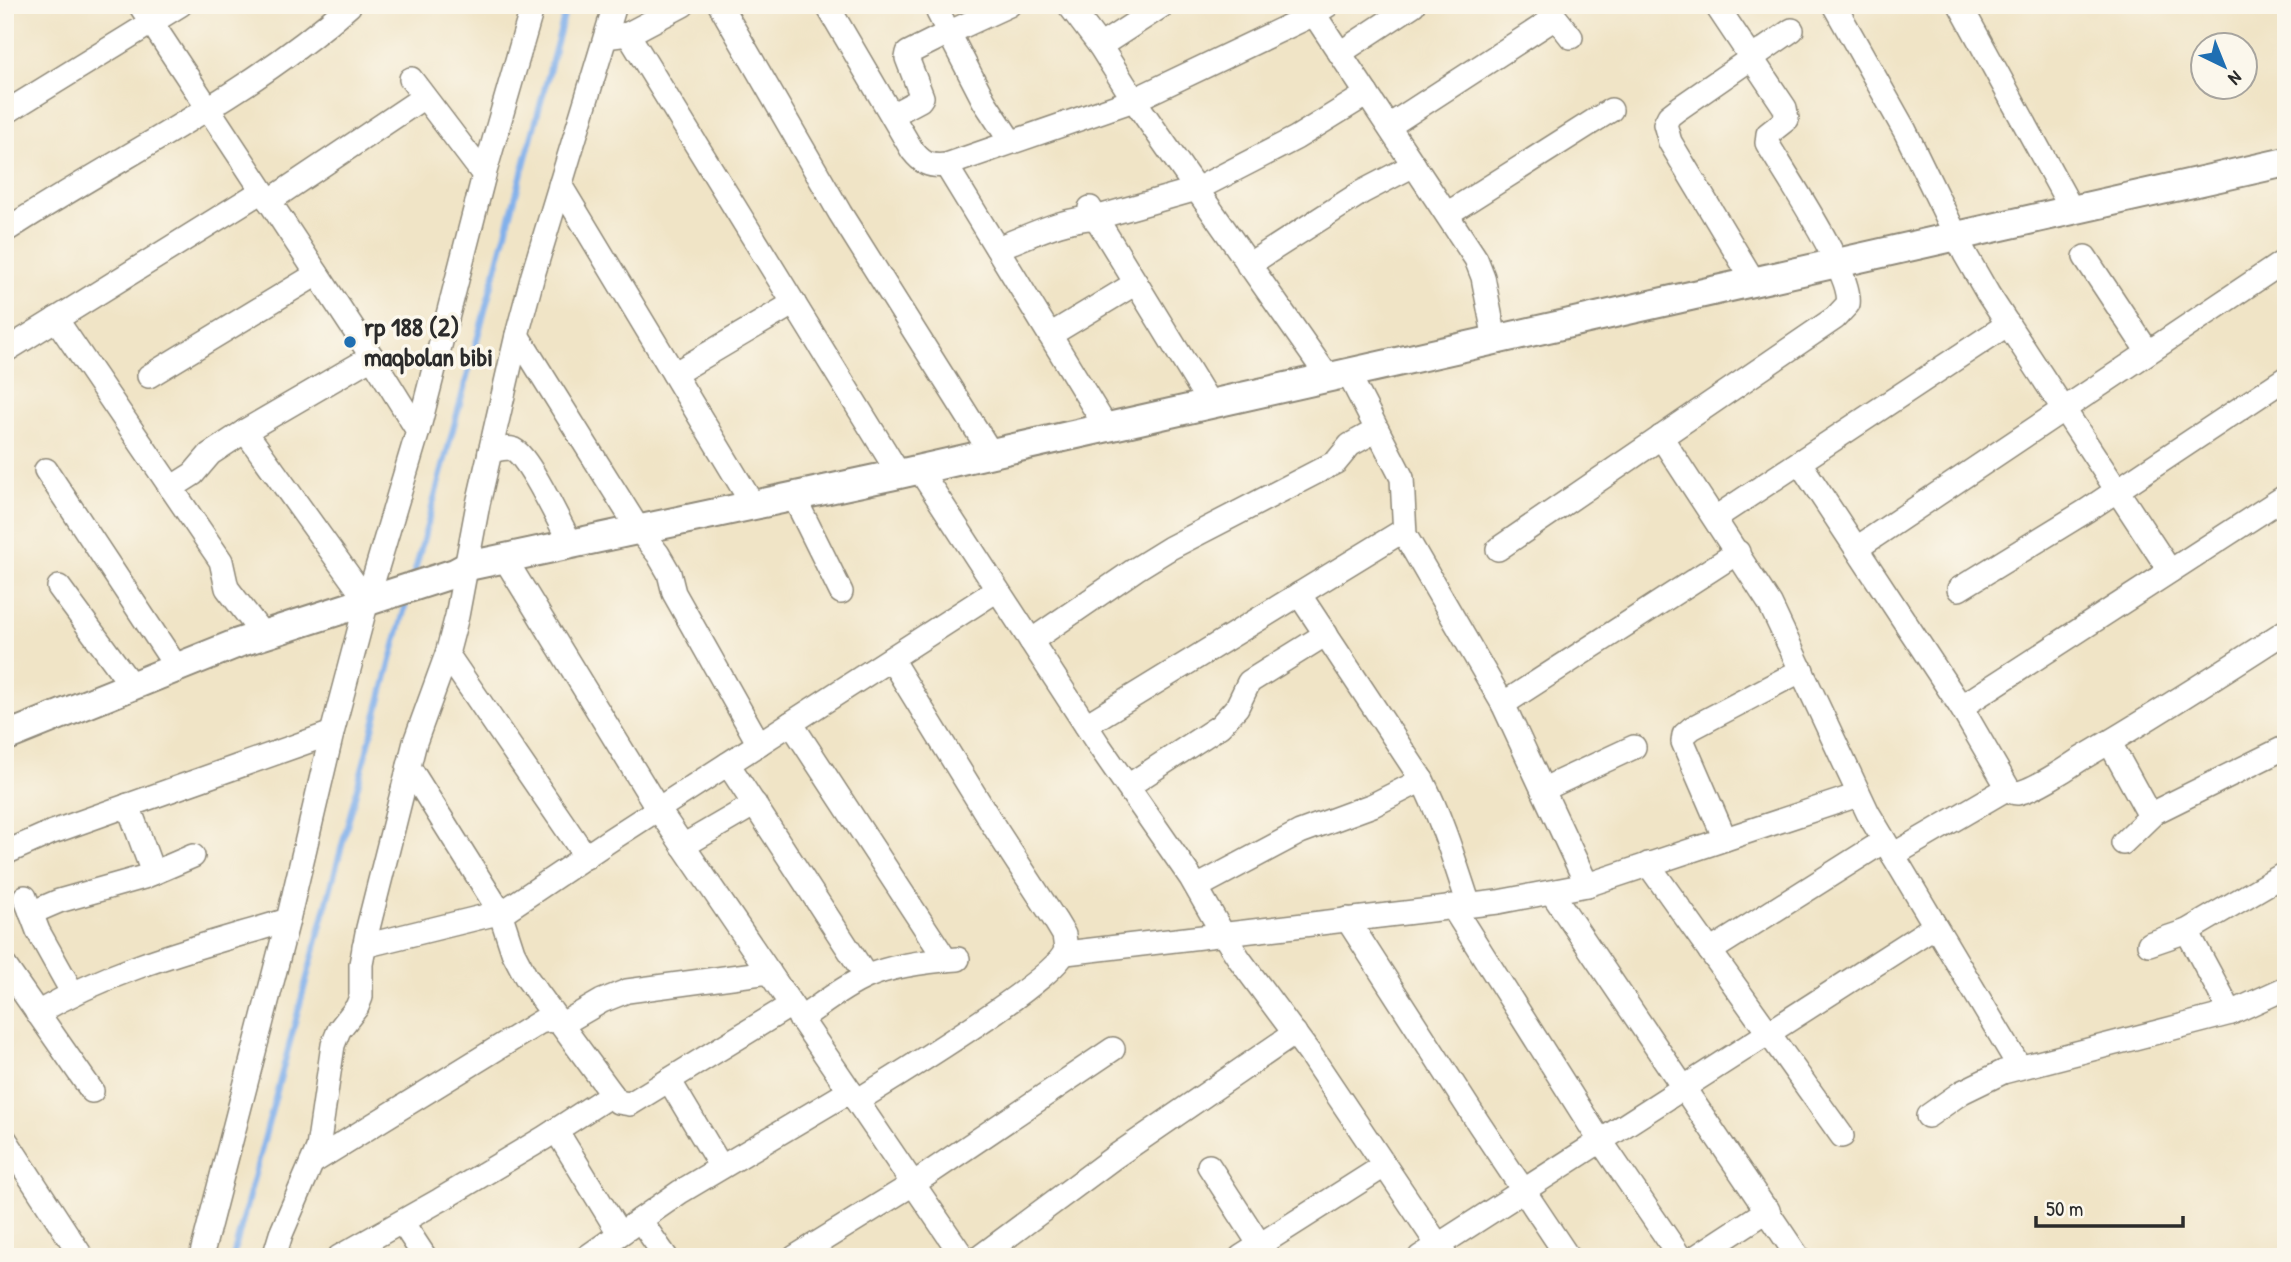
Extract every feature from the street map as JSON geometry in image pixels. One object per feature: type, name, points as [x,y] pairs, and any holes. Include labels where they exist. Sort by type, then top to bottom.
[{"type":"street","points":[[5,113],[146,15],[180,5]]},
{"type":"street","points":[[201,1257],[367,601],[418,431],[484,175],[533,5]]},
{"type":"street","points":[[274,1257],[281,1234],[318,1148],[333,1045],[339,1030],[357,1007],[361,997],[364,946],[409,767],[435,682],[447,653],[461,570],[517,335],[560,185],[617,34],[615,5]]},
{"type":"street","points":[[617,34],[683,5]]},
{"type":"street","points":[[720,5],[840,214],[991,453]]},
{"type":"street","points":[[827,5],[922,162],[933,166],[946,165],[1134,100],[1317,8],[1340,53],[1476,259],[1483,277],[1494,340]]},
{"type":"street","points":[[892,115],[922,97],[907,58],[908,54],[1009,5]]},
{"type":"street","points":[[1069,5],[1100,46],[1248,265],[1338,375],[1377,430],[1402,478],[1404,530],[1411,546],[1503,704],[1587,885]]},
{"type":"street","points":[[1100,46],[1163,5]]},
{"type":"street","points":[[1340,53],[1413,5]]},
{"type":"street","points":[[1498,549],[1835,318],[1849,299],[1838,263],[1767,143],[1767,135],[1785,121],[1787,115],[1780,100],[1716,5]]},
{"type":"street","points":[[1834,5],[1905,131],[1970,264],[2170,571]]},
{"type":"street","points":[[1959,5],[2072,210]]},
{"type":"street","points":[[5,232],[209,109],[295,51],[349,6]]},
{"type":"street","points":[[1389,126],[1551,11],[1571,37]]},
{"type":"street","points":[[938,12],[989,109],[1011,142]]},
{"type":"street","points":[[146,15],[418,431]]},
{"type":"street","points":[[1754,282],[1670,142],[1665,128],[1669,116],[1678,108],[1792,30]]},
{"type":"street","points":[[617,34],[794,303],[909,472],[997,590],[1197,887],[1223,934],[1384,1166],[1435,1253],[1523,1189],[1935,926]]},
{"type":"street","points":[[5,351],[266,196],[417,88],[484,175]]},
{"type":"street","points":[[997,248],[1093,213],[1197,189],[1296,138],[1367,94]]},
{"type":"street","points":[[1447,214],[1611,110]]},
{"type":"street","points":[[5,737],[263,635],[461,570],[909,472],[2286,162]]},
{"type":"street","points":[[946,165],[1106,427]]},
{"type":"street","points":[[1248,265],[1362,192],[1414,165]]},
{"type":"street","points":[[560,185],[753,505]]},
{"type":"street","points":[[1093,213],[1210,404]]},
{"type":"street","points":[[2085,257],[2148,352]]},
{"type":"street","points":[[1857,548],[2286,260]]},
{"type":"street","points":[[149,376],[317,274]]},
{"type":"street","points":[[1050,335],[1136,283]]},
{"type":"street","points":[[674,374],[794,303]]},
{"type":"street","points":[[56,319],[221,561],[227,588],[263,635]]},
{"type":"street","points":[[1714,517],[2008,324]]},
{"type":"street","points":[[517,335],[639,530],[667,568],[674,593],[759,744]]},
{"type":"street","points":[[171,488],[193,474],[210,454],[245,431],[372,357]]},
{"type":"street","points":[[1959,589],[2116,491],[2286,378]]},
{"type":"street","points":[[1031,641],[1147,562],[1336,462],[1350,445],[1377,430]]},
{"type":"street","points":[[245,431],[367,601]]},
{"type":"street","points":[[1661,437],[1770,604],[1858,794],[2019,1066]]},
{"type":"street","points":[[490,450],[511,449],[518,452],[533,473],[571,544]]},
{"type":"street","points":[[1800,463],[1961,707],[2008,788],[2015,793],[2028,789],[2110,743],[2286,631]]},
{"type":"street","points":[[46,470],[177,668]]},
{"type":"street","points":[[1961,707],[2286,496]]},
{"type":"street","points":[[794,497],[841,592]]},
{"type":"street","points":[[1086,725],[1404,530]]},
{"type":"street","points":[[1503,704],[1738,552]]},
{"type":"street","points":[[505,559],[658,809],[963,1257]]},
{"type":"street","points":[[60,587],[132,686]]},
{"type":"street","points":[[364,946],[499,912],[523,899],[997,590]]},
{"type":"street","points":[[1299,594],[1422,780],[1440,820],[1461,906],[1601,1140],[1680,1257]]},
{"type":"street","points":[[1128,786],[1220,726],[1237,707],[1249,682],[1326,634]]},
{"type":"street","points":[[447,653],[586,857]]},
{"type":"street","points":[[587,1257],[721,1167],[853,1096],[1003,1006],[1060,961],[1066,953],[1066,941],[1055,919],[995,828],[891,659]]},
{"type":"street","points":[[1725,839],[1683,742],[1684,735],[1692,728],[1802,670]]},
{"type":"street","points":[[409,767],[499,912],[513,952],[526,977],[612,1094],[622,1104],[630,1104],[669,1080],[866,976],[900,967],[952,959],[791,723]]},
{"type":"street","points":[[5,853],[50,833],[332,733]]},
{"type":"street","points":[[2110,743],[2150,816]]},
{"type":"street","points":[[1544,789],[1634,747]]},
{"type":"street","points":[[2123,843],[2150,816],[2286,747]]},
{"type":"street","points":[[728,764],[866,976]]},
{"type":"street","points":[[1197,887],[1300,832],[1373,805],[1422,780]]},
{"type":"street","points":[[1710,951],[1889,848],[2008,788]]},
{"type":"street","points":[[1066,953],[1497,902],[1552,893],[1587,885],[1858,794]]},
{"type":"street","points":[[683,846],[755,804]]},
{"type":"street","points":[[128,805],[153,873]]},
{"type":"street","points":[[72,992],[48,950],[28,905],[59,901],[153,873],[193,856]]},
{"type":"street","points":[[1648,864],[1842,1136]]},
{"type":"street","points":[[2149,944],[2187,931],[2286,873]]},
{"type":"street","points":[[1552,893],[1798,1257]]},
{"type":"street","points":[[1347,919],[1568,1257]]},
{"type":"street","points":[[37,1013],[72,992],[146,962],[288,920]]},
{"type":"street","points":[[2187,931],[2231,1013]]},
{"type":"street","points":[[5,966],[92,1091]]},
{"type":"street","points":[[313,1162],[540,1022],[548,1020],[559,1023],[570,1020],[602,1001],[627,991],[769,972]]},
{"type":"street","points":[[1927,1116],[1981,1082],[2019,1066],[2231,1013],[2286,988]]},
{"type":"street","points":[[980,1257],[1113,1158],[1294,1033]]},
{"type":"street","points":[[795,1257],[913,1184],[1113,1049]]},
{"type":"street","points":[[669,1080],[721,1167]]},
{"type":"street","points":[[339,1257],[402,1222],[612,1094]]},
{"type":"street","points":[[556,1130],[619,1233]]},
{"type":"street","points":[[5,1139],[82,1257]]},
{"type":"street","points":[[1209,1166],[1250,1251],[1384,1166]]},
{"type":"street","points":[[1696,1257],[1768,1210]]},
{"type":"street","points":[[640,1220],[666,1257]]},
{"type":"street","points":[[402,1222],[425,1257]]},
{"type":"waterway","points":[[413,578],[567,5]]},
{"type":"waterway","points":[[233,1257],[408,596]]},
{"type":"place","name":"rp 188 (2) maqbolan bibi","points":[[350,342]]}]
